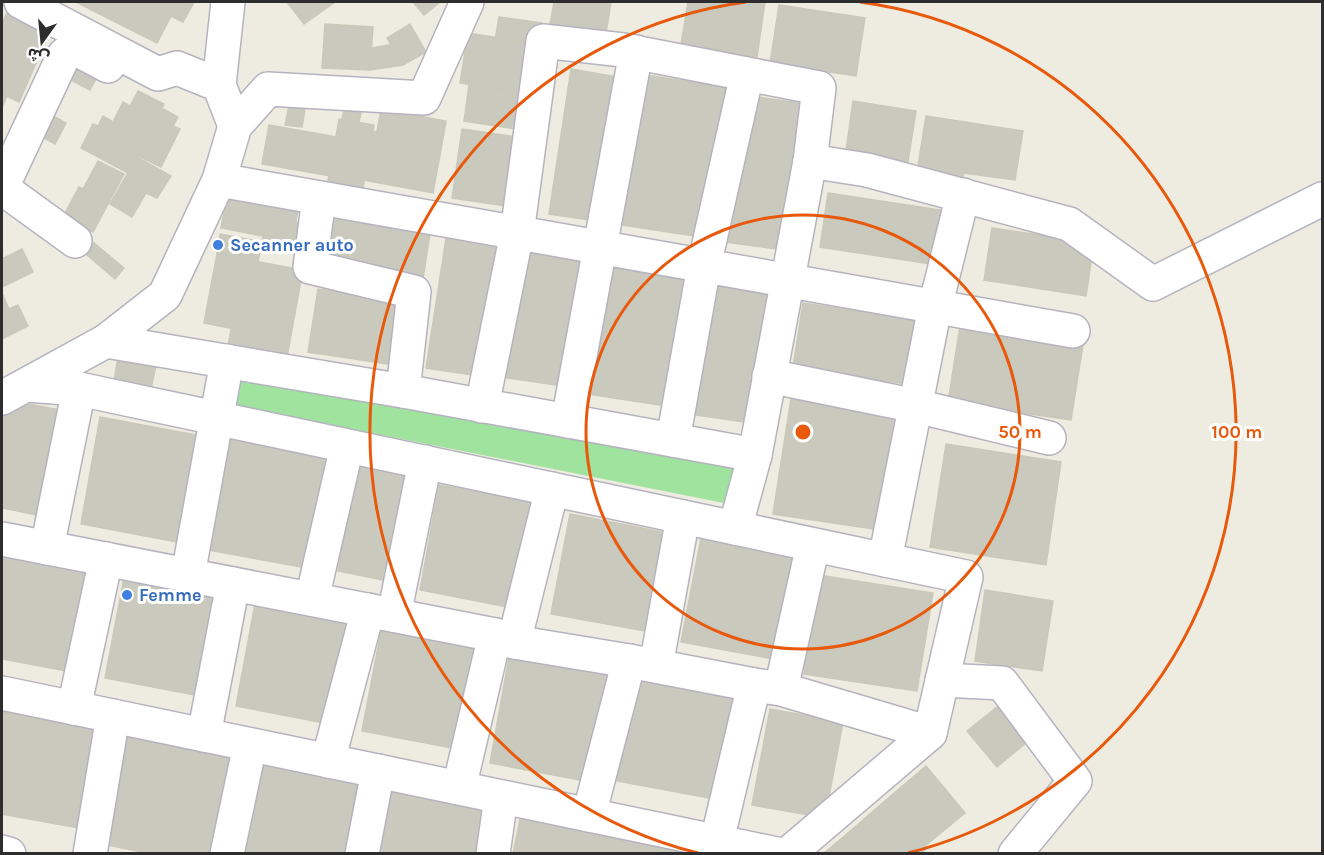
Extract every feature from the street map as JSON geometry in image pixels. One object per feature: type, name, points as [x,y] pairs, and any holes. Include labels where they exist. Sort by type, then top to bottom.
[{"type":"street","points":[[21,2],[158,74],[177,68],[219,85]]},
{"type":"street","points":[[228,2],[219,85],[235,126]]},
{"type":"street","points":[[15,391],[106,341],[165,295],[219,180],[235,126],[268,88],[424,98],[467,2]]},
{"type":"street","points":[[482,406],[517,233],[543,41],[636,52],[819,88],[810,161],[755,455],[735,528]]},
{"type":"street","points":[[75,241],[2,187],[64,55],[74,48],[147,86]]},
{"type":"street","points":[[568,421],[636,52]]},
{"type":"street","points":[[673,440],[704,266],[747,74]]},
{"type":"street","points":[[810,161],[867,170],[1069,224],[1153,284],[1323,199]]},
{"type":"street","points":[[219,180],[1073,331]]},
{"type":"street","points":[[885,560],[935,307],[963,195]]},
{"type":"street","points":[[319,198],[310,267],[414,292],[403,391]]},
{"type":"street","points":[[106,341],[403,391],[755,455]]},
{"type":"street","points":[[188,575],[227,361]]},
{"type":"street","points":[[769,376],[916,406],[1049,438]]},
{"type":"street","points":[[15,391],[79,389],[966,577],[930,733],[788,854]]},
{"type":"street","points":[[47,548],[79,389]]},
{"type":"street","points":[[312,599],[347,446]]},
{"type":"street","points":[[328,761],[381,613],[425,462]]},
{"type":"street","points":[[459,788],[552,489]]},
{"type":"street","points":[[589,815],[643,663],[683,517]]},
{"type":"street","points":[[2,539],[505,639],[768,687],[930,733]]},
{"type":"street","points":[[717,841],[813,545]]},
{"type":"street","points":[[74,708],[106,560]]},
{"type":"street","points":[[204,735],[233,584]]},
{"type":"street","points":[[942,680],[1002,683],[1075,781],[1015,854]]},
{"type":"street","points":[[2,693],[777,854]]},
{"type":"street","points":[[90,854],[113,716]]},
{"type":"street","points":[[227,854],[250,745]]},
{"type":"street","points":[[362,854],[378,771]]},
{"type":"street","points":[[493,854],[501,797]]},
{"type":"street","points":[[2,852],[9,854]]},
{"type":"green space","points":[[243,371],[735,468],[729,504],[236,406]]},
{"type":"building","points":[[76,2],[194,2],[183,22],[171,16],[157,43]]},
{"type":"building","points":[[287,2],[335,2],[304,24]]},
{"type":"building","points":[[413,2],[440,2],[424,15]]},
{"type":"building","points":[[554,2],[611,2],[605,40],[549,31]]},
{"type":"building","points":[[688,2],[765,2],[757,57],[681,45]]},
{"type":"building","points":[[779,5],[865,18],[856,76],[770,63]]},
{"type":"building","points":[[8,10],[51,29],[19,102],[2,94],[2,24]]},
{"type":"building","points":[[499,17],[542,23],[539,46],[495,40]]},
{"type":"building","points":[[325,24],[373,27],[370,70],[322,68]]},
{"type":"building","points":[[410,24],[426,52],[403,65],[387,38]]},
{"type":"building","points":[[468,33],[536,44],[528,94],[460,83]]},
{"type":"building","points":[[399,43],[403,65],[370,70],[366,49]]},
{"type":"building","points":[[77,61],[99,73],[90,90],[67,78]]},
{"type":"building","points":[[571,69],[618,77],[596,221],[549,214]]},
{"type":"building","points":[[639,74],[729,88],[707,238],[616,224]]},
{"type":"building","points":[[469,85],[528,94],[523,130],[464,121]]},
{"type":"building","points":[[138,91],[164,104],[128,173],[81,148],[93,124],[98,126],[103,116],[113,122],[123,102],[130,106]]},
{"type":"building","points":[[2,94],[7,96],[2,108]]},
{"type":"building","points":[[749,96],[807,104],[784,250],[726,242]]},
{"type":"building","points":[[853,101],[916,111],[907,168],[845,158]]},
{"type":"building","points":[[345,104],[362,107],[359,123],[342,120]]},
{"type":"building","points":[[289,106],[305,109],[302,127],[285,125]]},
{"type":"building","points":[[163,109],[178,117],[173,126],[158,118]]},
{"type":"building","points":[[381,109],[446,121],[442,144],[377,132]]},
{"type":"building","points":[[48,113],[66,123],[55,144],[37,134]]},
{"type":"building","points":[[926,116],[971,123],[963,178],[917,172]]},
{"type":"building","points":[[157,118],[180,129],[161,167],[138,156]]},
{"type":"building","points":[[339,119],[374,125],[363,188],[328,181]]},
{"type":"building","points":[[971,123],[1023,131],[1015,180],[964,173]]},
{"type":"building","points":[[269,125],[337,137],[330,176],[262,164]]},
{"type":"building","points":[[462,129],[523,138],[513,207],[452,198]]},
{"type":"building","points":[[372,131],[442,144],[433,193],[363,180]]},
{"type":"building","points":[[137,157],[171,176],[157,198],[146,193],[132,217],[110,204]]},
{"type":"building","points":[[98,161],[124,174],[93,232],[63,217],[79,187],[83,189]]},
{"type":"building","points":[[229,187],[271,194],[263,236],[221,228]]},
{"type":"building","points":[[828,193],[946,211],[937,265],[820,247]]},
{"type":"building","points":[[271,194],[300,200],[291,247],[262,242]]},
{"type":"building","points":[[328,211],[431,227],[423,279],[320,263]]},
{"type":"building","points":[[295,222],[307,224],[302,250],[291,247]]},
{"type":"building","points":[[992,228],[1094,243],[1086,296],[984,280]]},
{"type":"building","points":[[447,232],[507,241],[486,377],[426,368]]},
{"type":"building","points":[[220,234],[262,242],[258,262],[217,254]]},
{"type":"building","points":[[88,238],[124,268],[115,279],[79,248]]},
{"type":"building","points":[[521,243],[589,254],[569,387],[501,377]]},
{"type":"building","points":[[22,249],[33,272],[2,287],[2,259]]},
{"type":"building","points":[[217,254],[243,259],[237,296],[210,291]]},
{"type":"building","points":[[243,259],[303,270],[295,313],[235,302]]},
{"type":"building","points":[[602,265],[692,278],[672,407],[582,393]]},
{"type":"building","points":[[712,275],[778,285],[757,424],[690,414]]},
{"type":"building","points":[[318,289],[403,302],[394,365],[308,352]]},
{"type":"building","points":[[210,291],[236,296],[230,328],[204,323]]},
{"type":"building","points":[[2,293],[9,309],[2,312]]},
{"type":"building","points":[[236,302],[270,308],[262,353],[228,346]]},
{"type":"building","points":[[803,303],[923,321],[913,385],[793,367]]},
{"type":"building","points":[[18,305],[28,326],[2,339],[2,312]]},
{"type":"building","points":[[270,308],[295,313],[287,357],[262,353]]},
{"type":"building","points":[[960,326],[1083,345],[1071,420],[948,402]]},
{"type":"building","points":[[118,357],[156,365],[150,394],[113,387]]},
{"type":"building","points":[[792,392],[899,409],[880,530],[773,514]]},
{"type":"building","points":[[23,403],[66,411],[47,517],[2,508],[2,417]]},
{"type":"building","points":[[100,417],[202,436],[183,543],[81,524]]},
{"type":"building","points":[[229,438],[333,458],[312,569],[208,550]]},
{"type":"building","points":[[946,444],[1061,462],[1046,565],[930,547]]},
{"type":"building","points":[[358,460],[413,470],[393,582],[338,571]]},
{"type":"building","points":[[439,485],[532,502],[512,608],[420,590]]},
{"type":"building","points":[[570,514],[668,533],[650,632],[551,614]]},
{"type":"building","points":[[701,538],[799,556],[779,660],[681,642]]},
{"type":"building","points":[[2,552],[90,570],[72,672],[2,659]]},
{"type":"building","points":[[819,575],[933,593],[917,691],[804,674]]},
{"type":"building","points":[[124,578],[225,597],[206,697],[105,678]]},
{"type":"building","points":[[985,590],[1053,601],[1042,671],[975,661]]},
{"type":"building","points":[[255,604],[354,623],[335,725],[236,706]]},
{"type":"building","points":[[383,621],[483,639],[463,750],[362,731]]},
{"type":"building","points":[[511,646],[613,665],[591,782],[490,763]]},
{"type":"building","points":[[638,670],[740,689],[719,800],[617,781]]},
{"type":"building","points":[[997,707],[1027,742],[997,767],[967,731]]},
{"type":"building","points":[[770,709],[843,722],[825,818],[752,805]]},
{"type":"building","points":[[2,712],[102,730],[84,829],[2,814]]},
{"type":"building","points":[[129,729],[239,750],[220,854],[152,854],[107,845]]},
{"type":"building","points":[[257,758],[365,778],[351,854],[240,854]]},
{"type":"building","points":[[926,766],[965,813],[925,846],[886,800]]},
{"type":"building","points":[[388,787],[491,806],[482,854],[376,854]]},
{"type":"building","points":[[886,800],[927,848],[921,854],[865,854],[848,833]]},
{"type":"building","points":[[521,814],[683,844],[682,854],[513,854]]},
{"type":"building","points":[[848,833],[865,854],[823,854]]},
{"type":"place","name":"Secanner auto","points":[[218,245]]},
{"type":"place","name":"Femme","points":[[127,595]]}]
